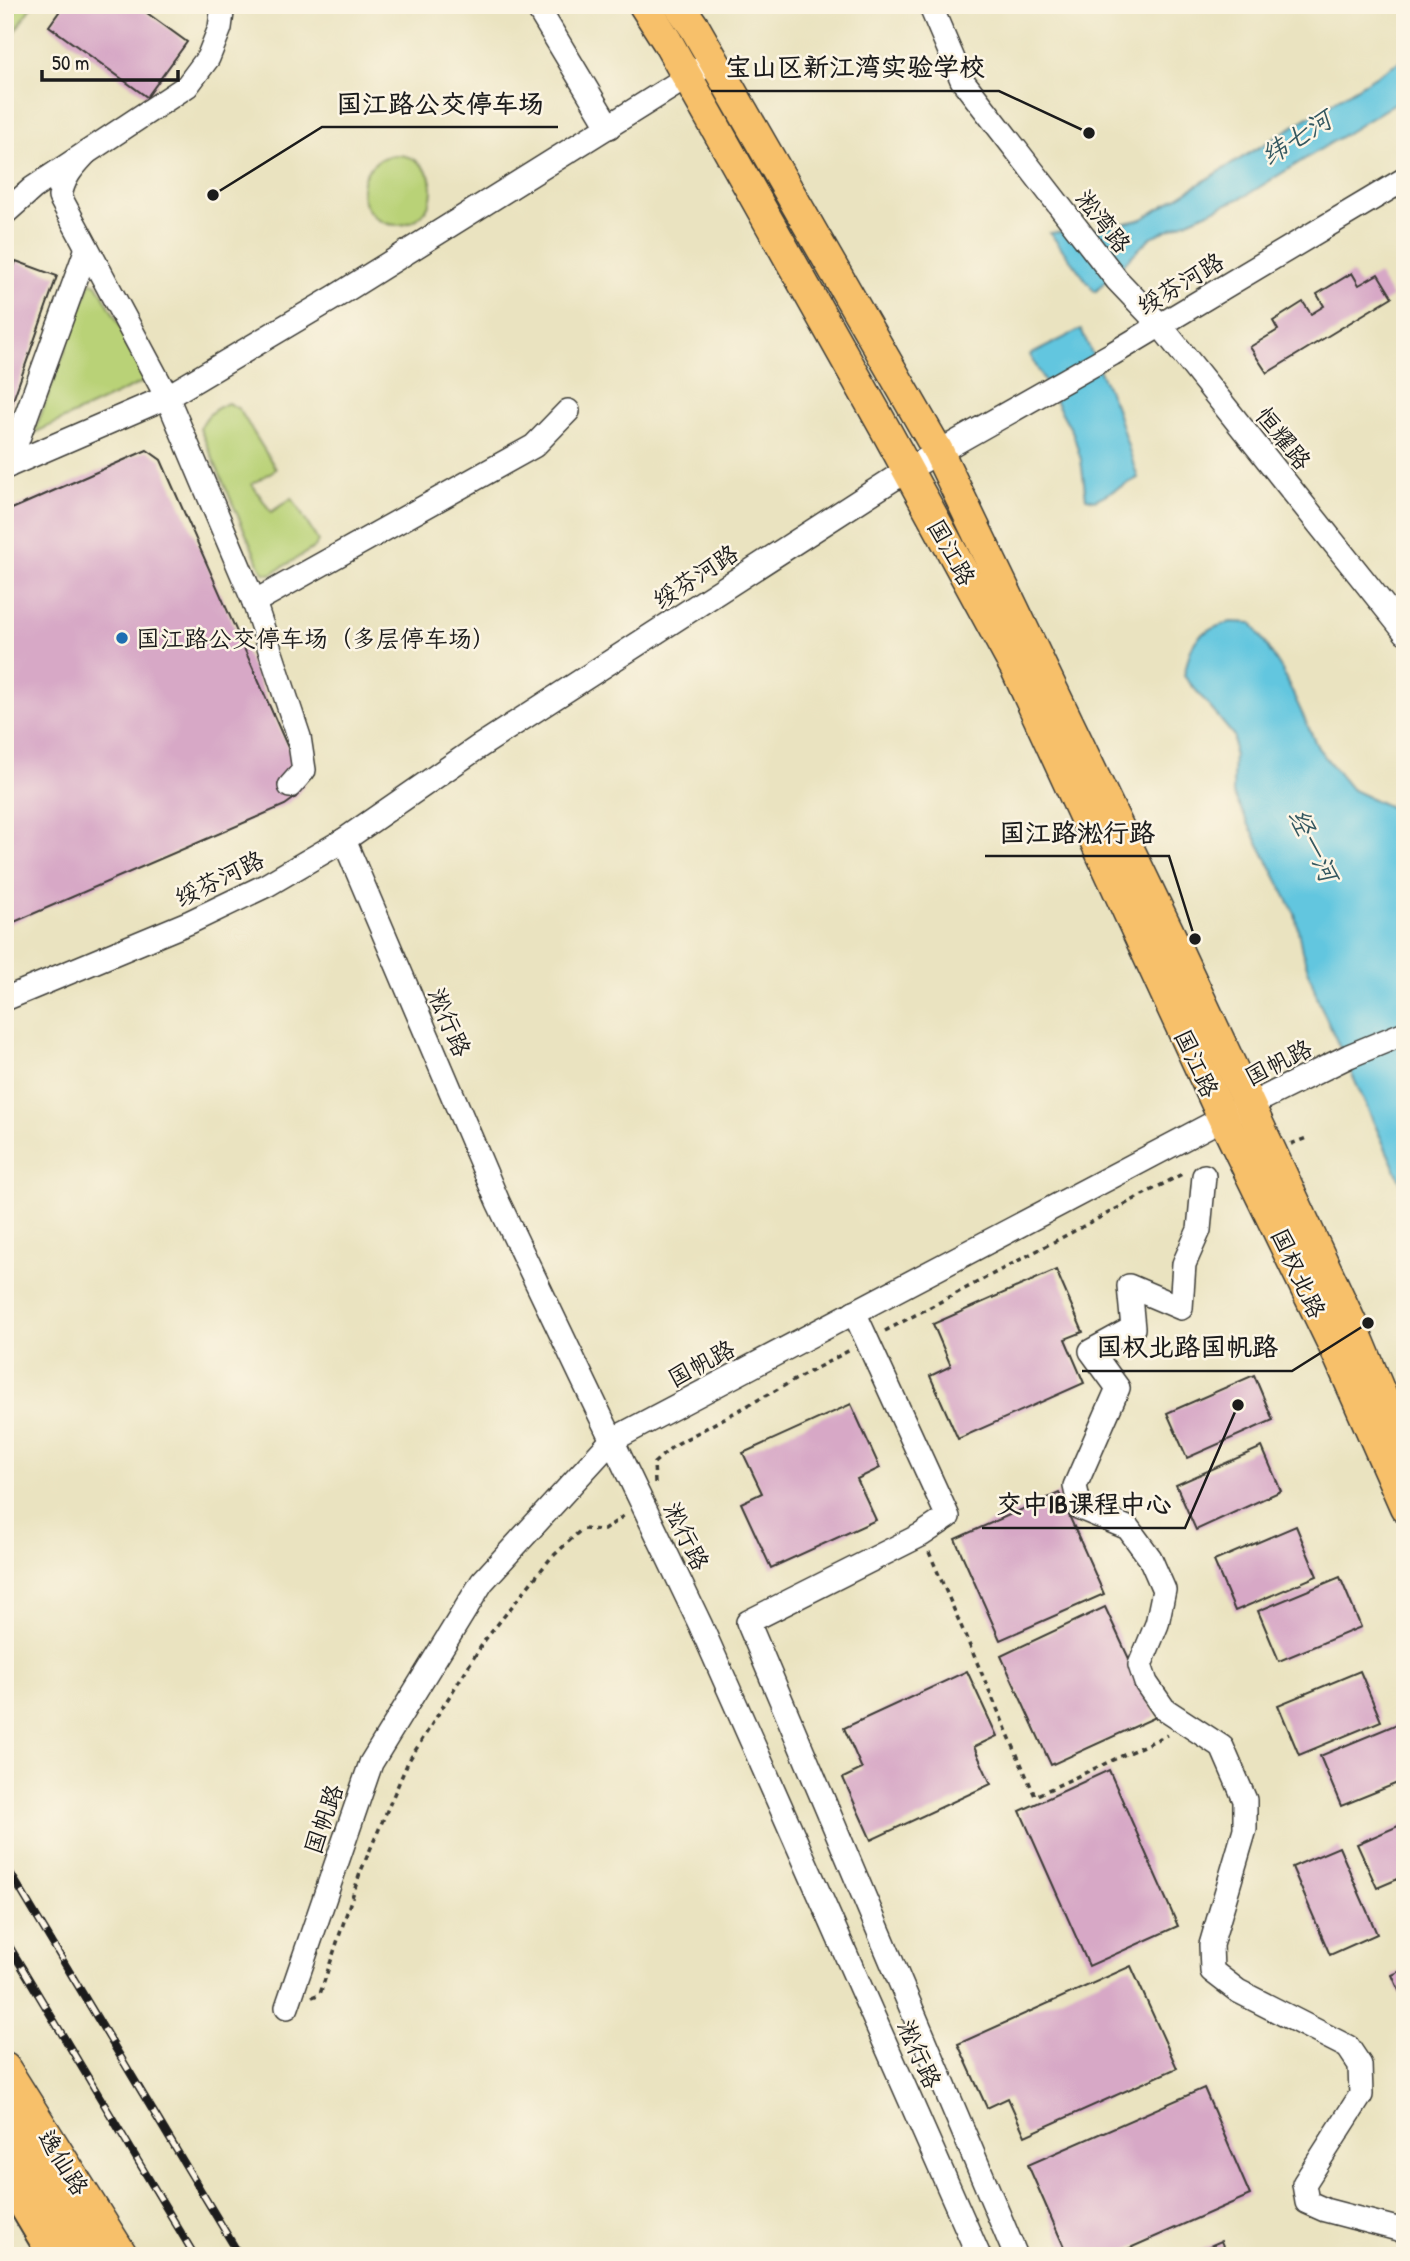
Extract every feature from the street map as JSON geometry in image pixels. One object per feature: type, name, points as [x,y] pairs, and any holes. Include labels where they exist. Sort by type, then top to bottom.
[{"type":"highway","points":[[5,2122],[88,2256]]},
{"type":"highway","points":[[5,2170],[56,2256]]},
{"type":"main road","name":"国江路","points":[[644,5],[688,78],[1016,669],[1236,1112]]},
{"type":"main road","name":"国江路","points":[[688,8],[713,61],[938,452],[1174,943],[1236,1112]]},
{"type":"main road","name":"国权北路","points":[[1236,1112],[1271,1152],[1354,1329],[1405,1452]]},
{"type":"main road","name":"国权北路","points":[[1236,1112],[1405,1507]]},
{"type":"main road","name":"逸仙路","points":[[5,2068],[123,2256]]},
{"type":"main road","points":[[5,2196],[41,2256]]},
{"type":"street","points":[[5,214],[33,188],[187,86],[208,58],[220,28],[223,5]]},
{"type":"street","points":[[536,5],[609,127]]},
{"type":"street","name":"淞湾路","points":[[930,5],[962,80],[1117,280]]},
{"type":"street","points":[[7,466],[167,397],[335,297],[713,61]]},
{"type":"street","points":[[86,153],[68,173],[62,184],[60,197],[167,397],[254,602],[299,737],[304,770],[290,786]]},
{"type":"street","name":"绥芬河路","points":[[5,999],[190,922],[267,885],[344,841],[477,748],[907,470],[1112,354],[1405,179]]},
{"type":"street","points":[[7,466],[87,248]]},
{"type":"street","name":"恒耀路","points":[[1117,280],[1160,325],[1405,632]]},
{"type":"street","points":[[830,333],[859,316]]},
{"type":"street","points":[[254,602],[534,446],[568,411]]},
{"type":"street","name":"淞行路","points":[[344,841],[498,1202],[700,1624],[979,2256]]},
{"type":"street","name":"国帆路","points":[[287,2007],[371,1763],[482,1582],[612,1440],[1236,1112],[1349,1056],[1405,1033]]},
{"type":"street","points":[[1204,1176],[1199,1230],[1184,1264],[1181,1308],[1129,1286],[1133,1328],[1091,1351],[1118,1388],[1075,1486],[1080,1508],[1128,1528],[1150,1558],[1164,1590],[1157,1624],[1140,1665],[1146,1683],[1164,1709],[1222,1747],[1245,1800],[1245,1829],[1211,1945],[1212,1971],[1238,1991],[1348,2047],[1360,2064],[1361,2095],[1304,2184],[1307,2202],[1325,2210],[1405,2231]]},
{"type":"street","points":[[854,1312],[948,1517],[921,1535],[748,1622],[1016,2256]]},
{"type":"path","points":[[1271,1152],[1309,1137]]},
{"type":"path","points":[[287,2007],[320,1994],[360,1873],[408,1762],[485,1640],[551,1559],[582,1529],[604,1530],[641,1502],[656,1483],[654,1463],[673,1446],[1184,1173],[1204,1176]]},
{"type":"path","points":[[921,1535],[1035,1796],[1188,1725]]},
{"type":"green space","points":[[5,5],[32,5],[5,48]]},
{"type":"green space","points":[[397,155],[422,165],[432,190],[422,215],[397,225],[372,215],[362,190],[372,165]]},
{"type":"green space","points":[[91,282],[97,284],[148,376],[143,382],[34,433]]},
{"type":"green space","points":[[228,403],[239,409],[276,469],[252,484],[271,512],[292,498],[318,541],[315,547],[271,574],[264,573],[260,566],[200,429],[211,413]]},
{"type":"water","name":"纬七河","points":[[1405,58],[1405,97],[1245,196],[1151,237],[1095,292],[1050,233],[1104,228],[1142,219]]},
{"type":"water","points":[[1081,329],[1115,405],[1138,478],[1095,500],[1086,498],[1081,460],[1073,433],[1030,355]]},
{"type":"water","name":"经一河","points":[[1231,622],[1252,623],[1282,670],[1318,748],[1351,789],[1405,814],[1405,1191],[1318,1000],[1302,951],[1295,914],[1233,794],[1234,736],[1184,676],[1193,646],[1202,634]]},
{"type":"building","points":[[64,5],[136,5],[187,42],[147,97],[49,26]]},
{"type":"building","points":[[16,261],[57,276],[6,420],[5,292]]},
{"type":"building","points":[[1352,273],[1359,285],[1378,274],[1392,297],[1267,373],[1250,347],[1278,330],[1273,321],[1303,302],[1311,314],[1324,306],[1317,294]]},
{"type":"building","name":"国江路公交停车场（多层停车场）","points":[[147,450],[161,460],[304,784],[296,797],[285,805],[5,926],[5,512]]},
{"type":"building","points":[[1056,1270],[1083,1332],[1065,1339],[1084,1383],[958,1439],[930,1376],[951,1366],[933,1324]]},
{"type":"building","points":[[1254,1375],[1273,1420],[1187,1458],[1167,1413]]},
{"type":"building","points":[[851,1404],[880,1468],[857,1479],[876,1520],[771,1568],[741,1503],[762,1493],[743,1453]]},
{"type":"building","points":[[1262,1447],[1281,1491],[1196,1530],[1176,1485]]},
{"type":"building","points":[[1059,1493],[1104,1594],[1000,1640],[955,1539]]},
{"type":"building","points":[[1296,1526],[1317,1576],[1235,1611],[1214,1561]]},
{"type":"building","points":[[1340,1577],[1361,1627],[1279,1661],[1258,1611]]},
{"type":"building","points":[[1105,1607],[1156,1717],[1051,1765],[1001,1656]]},
{"type":"building","points":[[967,1671],[997,1736],[974,1747],[991,1784],[871,1840],[843,1778],[862,1769],[844,1728]]},
{"type":"building","points":[[1360,1671],[1381,1721],[1299,1755],[1278,1705]]},
{"type":"building","points":[[1402,1722],[1405,1728],[1405,1780],[1341,1806],[1320,1756]]},
{"type":"building","points":[[1109,1770],[1178,1926],[1089,1966],[1020,1811]]},
{"type":"building","points":[[1405,1823],[1405,1876],[1377,1888],[1357,1844]]},
{"type":"building","points":[[1339,1847],[1377,1934],[1330,1955],[1292,1867]]},
{"type":"building","points":[[1131,1966],[1177,2068],[1025,2136],[1008,2098],[987,2108],[958,2044]]},
{"type":"building","points":[[1405,1969],[1405,2004],[1392,1975]]},
{"type":"building","points":[[1204,2088],[1250,2195],[1112,2256],[1068,2256],[1028,2165]]},
{"type":"building","points":[[1221,2241],[1227,2256],[1187,2256]]},
{"type":"railway","points":[[5,1864],[240,2256]]},
{"type":"railway","points":[[5,1939],[195,2256]]},
{"type":"place","name":"宝山区新江湾实验学校","points":[[1089,133]]},
{"type":"place","name":"国江路公交停车场","points":[[213,195]]},
{"type":"place","name":"国江路公交停车场（多层停车场）","points":[[122,638]]},
{"type":"place","name":"国江路淞行路","points":[[1195,939]]},
{"type":"place","name":"国权北路国帆路","points":[[1368,1323]]},
{"type":"place","name":"交中IB课程中心","points":[[1238,1405]]}]
